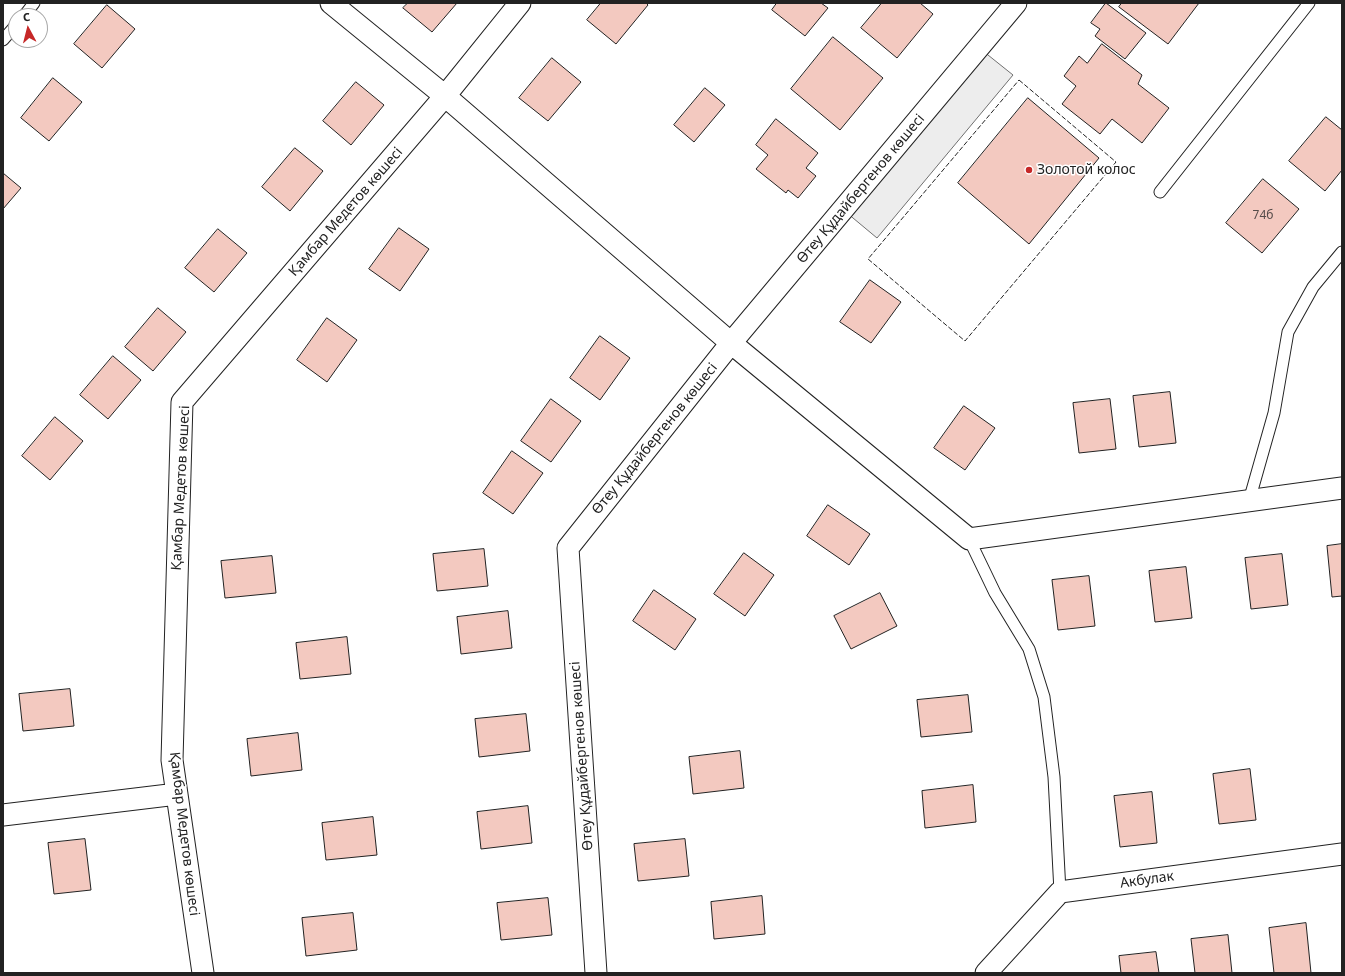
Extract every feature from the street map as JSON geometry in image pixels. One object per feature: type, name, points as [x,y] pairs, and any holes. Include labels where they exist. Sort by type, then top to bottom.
[{"type":"street","points":[[332,3],[445,96],[731,343],[969,539],[1342,488]]},
{"type":"street","name":"Қамбар Медетов көшесі","points":[[203,973],[172,760],[182,402],[445,96],[520,3]]},
{"type":"street","name":"Өтеу Құдайбергенов көшесі","points":[[596,973],[568,548],[731,343],[1016,3]]},
{"type":"street","points":[[3,815],[177,794]]},
{"type":"street","name":"Акбулак","points":[[1060,892],[1342,854]]},
{"type":"street","points":[[986,973],[1060,892]]},
{"type":"lane","points":[[1160,192],[1309,3]]},
{"type":"lane","points":[[1249,501],[1274,413],[1288,332],[1313,287],[1342,252]]},
{"type":"lane","points":[[969,539],[995,593],[1028,649],[1044,696],[1054,778],[1060,892]]},
{"type":"shaded area","points":[[983,51],[1013,75],[877,238],[847,213]]},
{"type":"building","points":[[408,3],[457,3],[432,32],[403,8]]},
{"type":"building","points":[[601,3],[646,3],[648,5],[616,44],[587,20]]},
{"type":"building","points":[[777,3],[821,3],[828,8],[805,36],[772,10]]},
{"type":"building","points":[[882,3],[920,3],[933,14],[897,58],[861,28]]},
{"type":"building","points":[[1106,3],[1146,33],[1125,59],[1095,36],[1100,29],[1091,23]]},
{"type":"building","points":[[1122,3],[1199,3],[1168,44],[1119,7]]},
{"type":"building","points":[[107,5],[135,29],[102,68],[74,44]]},
{"type":"building","points":[[833,37],[883,78],[840,130],[791,89]]},
{"type":"building","points":[[1102,44],[1142,75],[1138,84],[1169,108],[1142,143],[1112,119],[1100,134],[1062,104],[1076,86],[1064,76],[1079,56],[1087,63]]},
{"type":"building","points":[[552,58],[581,82],[548,121],[519,98]]},
{"type":"building","points":[[53,78],[82,102],[49,141],[21,118]]},
{"type":"building","points":[[356,82],[384,105],[351,145],[323,121]]},
{"type":"building","points":[[705,88],[725,105],[694,142],[674,125]]},
{"type":"building","name":"Золотой колос","points":[[1028,98],[1099,158],[1029,244],[958,183]]},
{"type":"building","points":[[1326,117],[1342,130],[1342,170],[1325,191],[1289,161]]},
{"type":"building","points":[[776,119],[818,153],[806,168],[816,176],[798,198],[788,190],[786,193],[756,169],[768,155],[756,145]]},
{"type":"building","points":[[295,148],[323,171],[290,211],[262,187]]},
{"type":"building","points":[[3,173],[21,188],[3,209]]},
{"type":"building","points":[[1263,179],[1299,209],[1262,253],[1226,223]]},
{"type":"building","points":[[399,228],[429,249],[400,291],[369,269]]},
{"type":"building","points":[[218,229],[247,253],[214,292],[185,268]]},
{"type":"building","points":[[870,280],[901,302],[871,343],[840,322]]},
{"type":"building","points":[[158,308],[186,332],[153,371],[125,347]]},
{"type":"building","points":[[327,318],[357,340],[327,382],[297,360]]},
{"type":"building","points":[[600,336],[630,358],[600,400],[570,378]]},
{"type":"building","points":[[113,356],[141,380],[108,419],[80,395]]},
{"type":"building","points":[[1170,392],[1176,443],[1139,447],[1133,396]]},
{"type":"building","points":[[551,399],[581,421],[551,462],[521,441]]},
{"type":"building","points":[[1110,399],[1116,449],[1079,453],[1073,403]]},
{"type":"building","points":[[964,406],[995,428],[965,470],[934,448]]},
{"type":"building","points":[[55,417],[83,441],[50,480],[22,456]]},
{"type":"building","points":[[512,451],[543,473],[513,514],[483,493]]},
{"type":"building","points":[[828,505],[870,534],[849,565],[807,536]]},
{"type":"building","points":[[1342,544],[1342,596],[1332,597],[1327,546]]},
{"type":"building","points":[[484,549],[488,586],[437,591],[433,554]]},
{"type":"building","points":[[744,553],[774,575],[745,616],[714,594]]},
{"type":"building","points":[[1282,554],[1288,605],[1251,609],[1245,558]]},
{"type":"building","points":[[272,556],[276,593],[225,598],[221,561]]},
{"type":"building","points":[[1186,567],[1192,618],[1155,622],[1149,571]]},
{"type":"building","points":[[1089,576],[1095,626],[1058,630],[1052,580]]},
{"type":"building","points":[[654,590],[696,619],[675,650],[633,621]]},
{"type":"building","points":[[880,593],[897,626],[851,649],[834,616]]},
{"type":"building","points":[[508,611],[512,648],[461,654],[457,617]]},
{"type":"building","points":[[347,637],[351,674],[300,679],[296,643]]},
{"type":"building","points":[[70,689],[74,726],[23,731],[19,694]]},
{"type":"building","points":[[968,695],[972,732],[921,737],[917,700]]},
{"type":"building","points":[[526,714],[530,751],[479,757],[475,719]]},
{"type":"building","points":[[298,733],[302,770],[251,776],[247,739]]},
{"type":"building","points":[[740,751],[744,788],[693,794],[689,757]]},
{"type":"building","points":[[1250,769],[1256,820],[1219,824],[1213,774]]},
{"type":"building","points":[[973,785],[976,822],[925,828],[922,791]]},
{"type":"building","points":[[1152,792],[1157,843],[1120,847],[1114,796]]},
{"type":"building","points":[[528,806],[532,843],[481,849],[477,812]]},
{"type":"building","points":[[373,817],[377,855],[326,860],[322,823]]},
{"type":"building","points":[[85,839],[91,890],[54,894],[48,843]]},
{"type":"building","points":[[685,839],[689,876],[638,881],[634,844]]},
{"type":"building","points":[[762,896],[765,934],[714,939],[711,902]]},
{"type":"building","points":[[548,898],[552,935],[501,940],[497,903]]},
{"type":"building","points":[[353,913],[357,950],[306,956],[302,918]]},
{"type":"building","points":[[1306,923],[1311,973],[1274,973],[1269,928]]},
{"type":"building","points":[[1228,935],[1232,973],[1195,973],[1191,939]]},
{"type":"building","points":[[1156,952],[1159,973],[1121,973],[1119,956]]},
{"type":"fence","points":[[1019,80],[1116,162],[965,341],[868,259],[1019,80]]},
{"type":"place","name":"Золотой колос","points":[[1029,170]]}]
